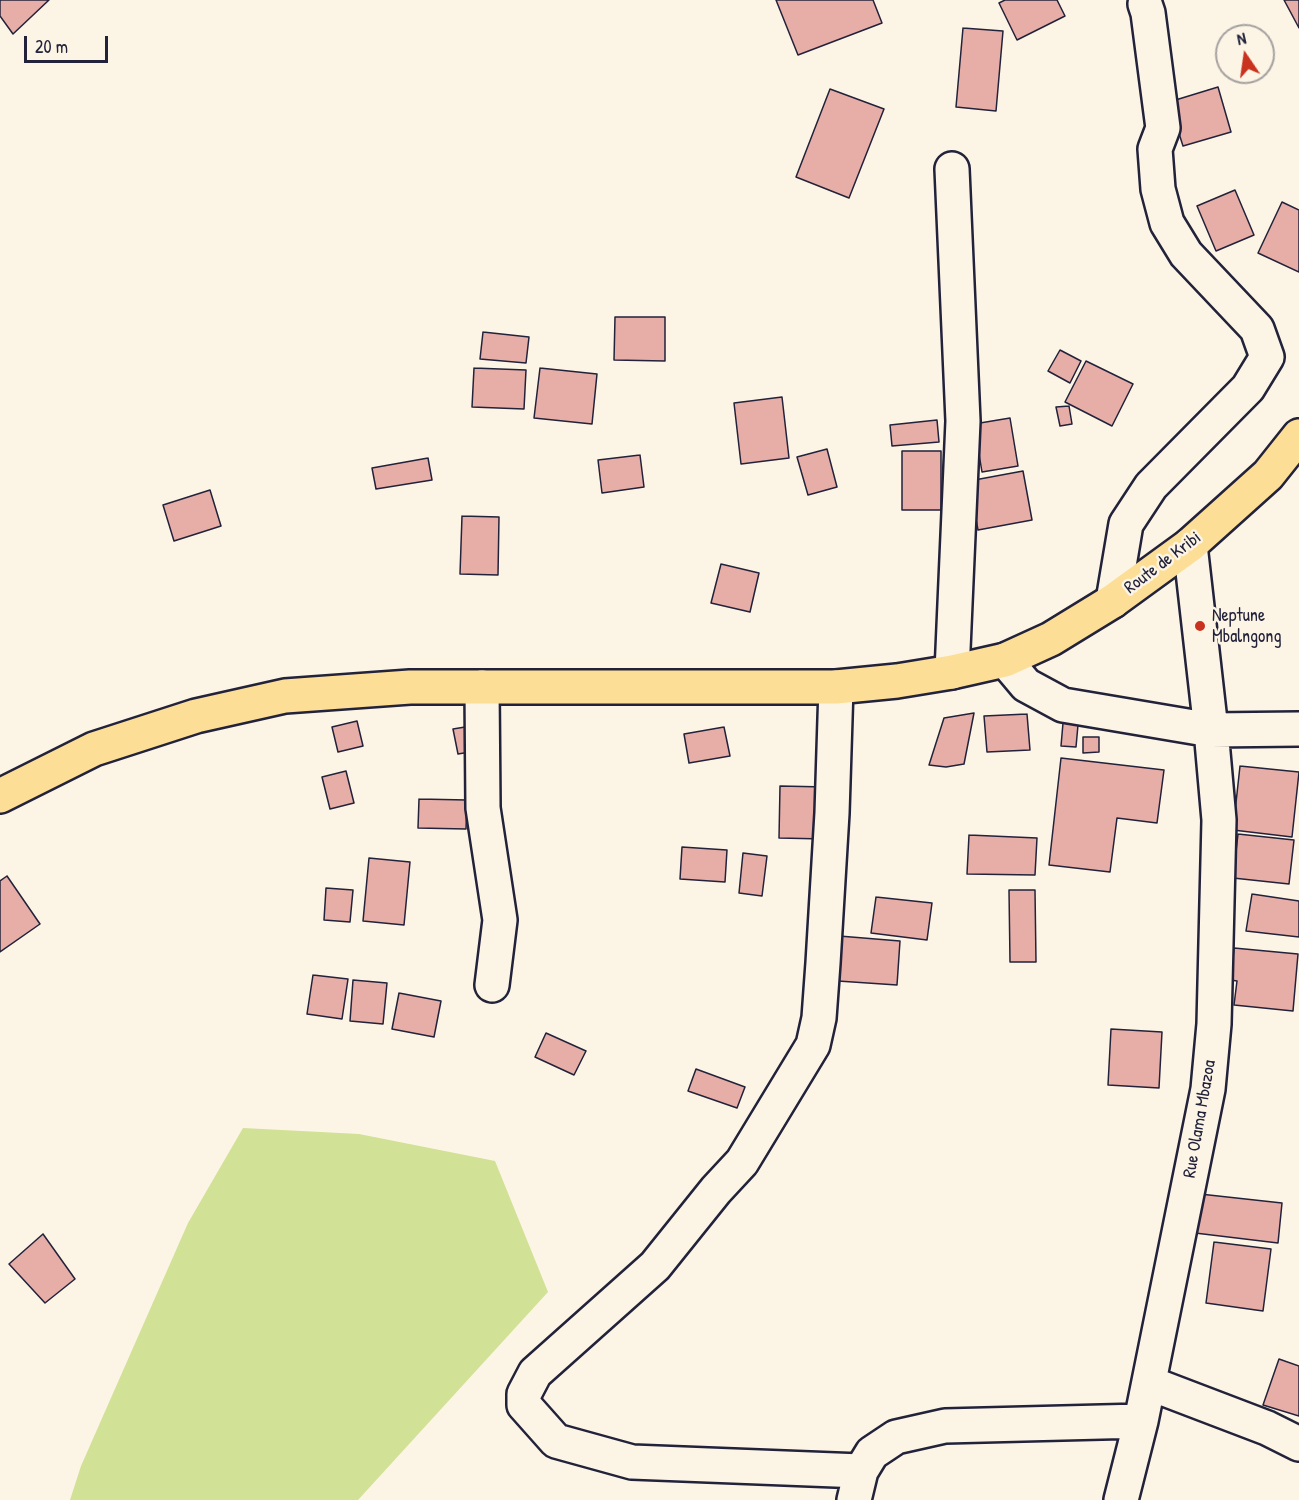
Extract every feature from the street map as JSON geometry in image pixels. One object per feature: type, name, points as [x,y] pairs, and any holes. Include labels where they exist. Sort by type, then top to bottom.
[{"type":"main road","name":"Route de Kribi","points":[[0,796],[94,749],[196,716],[285,696],[410,687],[836,687],[897,681],[1005,660],[1051,639],[1113,601],[1190,545],[1268,475],[1299,436]]},
{"type":"street","points":[[1113,601],[1126,524],[1150,486],[1248,388],[1267,357],[1257,328],[1186,254],[1167,223],[1158,189],[1155,149],[1163,128],[1148,13],[1144,4]]},
{"type":"street","points":[[952,169],[963,422],[952,672]]},
{"type":"street","name":"Rue Olama Mbazoa","points":[[1121,1500],[1141,1421],[1208,1089],[1214,1024],[1218,820],[1211,730],[1190,545]]},
{"type":"street","points":[[1005,660],[1026,685],[1063,705],[1211,730],[1299,729]]},
{"type":"street","points":[[482,687],[483,808],[500,920],[492,985]]},
{"type":"street","points":[[836,687],[824,963],[819,1018],[813,1045],[742,1162],[716,1190],[655,1266],[535,1373],[524,1394],[525,1405],[556,1441],[632,1462],[858,1485],[872,1453],[896,1437],[945,1426],[1141,1421]]},
{"type":"street","points":[[1149,1383],[1267,1428],[1299,1444]]},
{"type":"green space","points":[[243,1128],[359,1134],[495,1161],[548,1292],[358,1500],[70,1500],[81,1466],[188,1223]]},
{"type":"building","points":[[0,0],[49,0],[13,34],[0,16]]},
{"type":"building","points":[[776,0],[873,0],[882,23],[798,55]]},
{"type":"building","points":[[1005,0],[1057,0],[1065,16],[1017,40],[999,3]]},
{"type":"building","points":[[1284,0],[1299,0],[1299,28]]},
{"type":"building","points":[[963,28],[1003,31],[996,111],[956,107]]},
{"type":"building","points":[[1218,87],[1231,132],[1183,146],[1169,102]]},
{"type":"building","points":[[830,89],[884,109],[849,198],[796,177]]},
{"type":"building","points":[[1235,190],[1254,235],[1216,251],[1197,206]]},
{"type":"building","points":[[1282,202],[1299,210],[1299,272],[1258,253]]},
{"type":"building","points":[[615,317],[665,317],[665,361],[614,360]]},
{"type":"building","points":[[483,332],[529,337],[526,363],[480,359]]},
{"type":"building","points":[[1060,350],[1081,361],[1070,383],[1048,371]]},
{"type":"building","points":[[1086,361],[1133,384],[1112,426],[1065,402]]},
{"type":"building","points":[[474,368],[526,370],[524,409],[472,407]]},
{"type":"building","points":[[540,368],[597,374],[592,424],[534,418]]},
{"type":"building","points":[[782,397],[789,458],[741,464],[734,403]]},
{"type":"building","points":[[1069,406],[1072,424],[1060,426],[1056,407]]},
{"type":"building","points":[[1010,418],[1018,466],[982,472],[974,424]]},
{"type":"building","points":[[937,420],[939,442],[892,446],[890,425]]},
{"type":"building","points":[[827,449],[837,487],[808,495],[797,457]]},
{"type":"building","points":[[902,451],[941,451],[941,510],[902,510]]},
{"type":"building","points":[[640,455],[644,487],[602,493],[598,460]]},
{"type":"building","points":[[428,458],[432,480],[376,489],[372,468]]},
{"type":"building","points":[[1023,471],[1032,520],[978,530],[969,481]]},
{"type":"building","points":[[210,490],[221,526],[174,541],[163,505]]},
{"type":"building","points":[[462,516],[499,517],[498,575],[460,574]]},
{"type":"building","points":[[721,564],[759,573],[750,612],[711,603]]},
{"type":"building","points":[[974,713],[964,764],[946,767],[929,765],[944,718]]},
{"type":"building","points":[[1027,714],[1030,750],[987,752],[984,716]]},
{"type":"building","points":[[357,721],[363,746],[338,752],[332,727]]},
{"type":"building","points":[[1063,723],[1078,725],[1076,747],[1061,746]]},
{"type":"building","points":[[471,726],[476,751],[458,754],[453,729]]},
{"type":"building","points":[[724,727],[730,756],[689,763],[684,734]]},
{"type":"building","points":[[1083,737],[1099,737],[1099,752],[1083,753]]},
{"type":"building","points":[[1061,758],[1164,770],[1157,823],[1117,818],[1110,872],[1049,865]]},
{"type":"building","points":[[1240,766],[1299,772],[1292,837],[1233,830]]},
{"type":"building","points":[[346,771],[354,803],[330,809],[322,777]]},
{"type":"building","points":[[780,786],[826,787],[824,839],[779,838]]},
{"type":"building","points":[[419,799],[467,800],[466,829],[418,828]]},
{"type":"building","points":[[1238,834],[1294,840],[1289,884],[1233,878]]},
{"type":"building","points":[[969,835],[1037,838],[1035,875],[967,874]]},
{"type":"building","points":[[682,847],[727,850],[725,882],[680,879]]},
{"type":"building","points":[[743,853],[767,856],[762,896],[739,893]]},
{"type":"building","points":[[369,858],[410,862],[404,925],[363,921]]},
{"type":"building","points":[[7,876],[40,924],[0,952],[0,881]]},
{"type":"building","points":[[326,888],[353,890],[350,922],[324,920]]},
{"type":"building","points":[[1009,890],[1035,890],[1036,962],[1010,962]]},
{"type":"building","points":[[1252,894],[1299,901],[1299,937],[1246,931]]},
{"type":"building","points":[[876,897],[932,903],[927,940],[871,933]]},
{"type":"building","points":[[827,935],[900,941],[897,985],[823,980]]},
{"type":"building","points":[[1234,948],[1298,954],[1293,1011],[1234,1005],[1237,981],[1231,980]]},
{"type":"building","points":[[313,975],[348,979],[342,1019],[307,1014]]},
{"type":"building","points":[[353,980],[387,983],[383,1024],[350,1021]]},
{"type":"building","points":[[399,993],[441,1001],[434,1037],[392,1029]]},
{"type":"building","points":[[1111,1029],[1162,1032],[1159,1088],[1108,1085]]},
{"type":"building","points":[[546,1033],[586,1051],[574,1075],[535,1057]]},
{"type":"building","points":[[696,1069],[745,1087],[737,1108],[688,1091]]},
{"type":"building","points":[[1200,1194],[1282,1203],[1278,1243],[1195,1233]]},
{"type":"building","points":[[43,1234],[75,1279],[45,1303],[9,1264]]},
{"type":"building","points":[[1214,1242],[1271,1249],[1263,1311],[1206,1303]]},
{"type":"building","points":[[1279,1359],[1299,1366],[1299,1416],[1263,1405]]},
{"type":"place","name":"Neptune Mbalngong","points":[[1200,626]]}]
